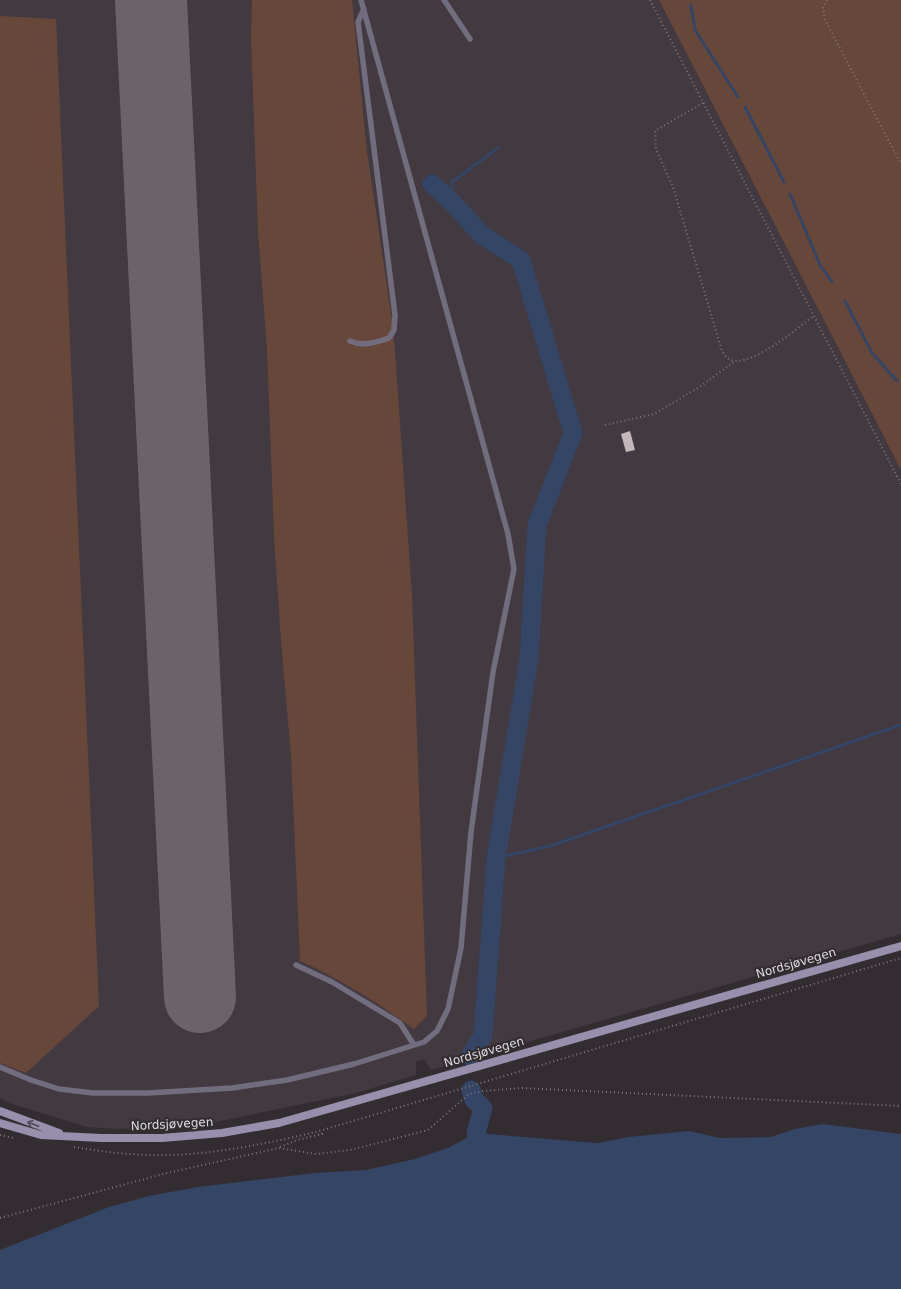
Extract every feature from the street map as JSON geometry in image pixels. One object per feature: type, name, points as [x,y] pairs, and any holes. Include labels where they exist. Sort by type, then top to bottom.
[{"type":"main road","name":"Nordsjøvegen","points":[[0,1123],[41,1135],[101,1138],[162,1138],[222,1133],[279,1123],[901,946]]},
{"type":"main road","name":"Nordsjøvegen","points":[[0,1111],[67,1136]]},
{"type":"lane","points":[[0,1067],[31,1080],[59,1089],[93,1093],[148,1093],[232,1088],[287,1080],[354,1064],[424,1042],[437,1031],[448,1009],[461,948],[471,832],[493,672],[514,569],[508,534],[361,0]]},
{"type":"lane","points":[[444,0],[470,39]]},
{"type":"lane","points":[[350,341],[357,344],[372,344],[389,338],[394,330],[395,315],[358,22],[364,9]]},
{"type":"lane","points":[[296,965],[332,982],[400,1023],[414,1045]]},
{"type":"path","points":[[650,0],[901,484]]},
{"type":"path","points":[[826,0],[823,8],[825,20],[901,164]]},
{"type":"path","points":[[703,103],[655,131],[656,149],[673,187],[716,337],[725,356],[735,361]]},
{"type":"path","points":[[605,425],[654,414],[701,386],[735,361],[751,357],[762,352],[797,329],[813,316]]},
{"type":"path","points":[[279,1148],[316,1154],[350,1150],[428,1130],[469,1094],[483,1091],[522,1088],[901,1106]]},
{"type":"path","points":[[0,1218],[167,1173],[279,1148],[297,1140],[322,1134],[322,1130]]},
{"type":"shaded area","points":[[0,0],[659,0],[901,470],[901,934],[431,1070],[424,1059],[416,1062],[416,1075],[356,1093],[196,1126],[117,1129],[87,1127],[12,1104],[0,1098]]},
{"type":"shaded area","points":[[252,0],[352,0],[367,152],[392,319],[412,595],[427,1016],[414,1029],[358,992],[300,961],[291,755],[274,536],[267,349],[258,232],[251,37]]},
{"type":"shaded area","points":[[659,0],[901,0],[901,470]]},
{"type":"shaded area","points":[[0,16],[56,19],[99,1006],[26,1073],[0,1063]]},
{"type":"water","points":[[823,1124],[901,1134],[901,1289],[0,1289],[0,1250],[109,1207],[149,1196],[198,1187],[315,1173],[366,1170],[415,1159],[448,1148],[476,1133],[597,1143],[629,1137],[689,1131],[720,1138],[771,1137],[795,1129]]},
{"type":"building","points":[[630,431],[635,450],[626,452],[621,434]]},
{"type":"waterway","points":[[691,5],[695,30],[738,97]]},
{"type":"waterway","points":[[745,107],[784,182]]},
{"type":"waterway","points":[[451,201],[452,182],[498,148]]},
{"type":"waterway","points":[[432,184],[451,201],[482,235],[521,260],[573,433],[537,525],[529,659],[496,858],[483,1036],[470,1056]]},
{"type":"waterway","points":[[790,194],[820,265],[832,282]]},
{"type":"waterway","points":[[845,301],[872,353],[897,381]]},
{"type":"waterway","points":[[496,858],[550,846],[901,725]]},
{"type":"waterway","points":[[471,1090],[474,1100],[483,1108],[476,1133]]},
{"type":"taxiway","points":[[149,0],[152,12]]},
{"type":"runway","points":[[151,0],[200,997]]}]
